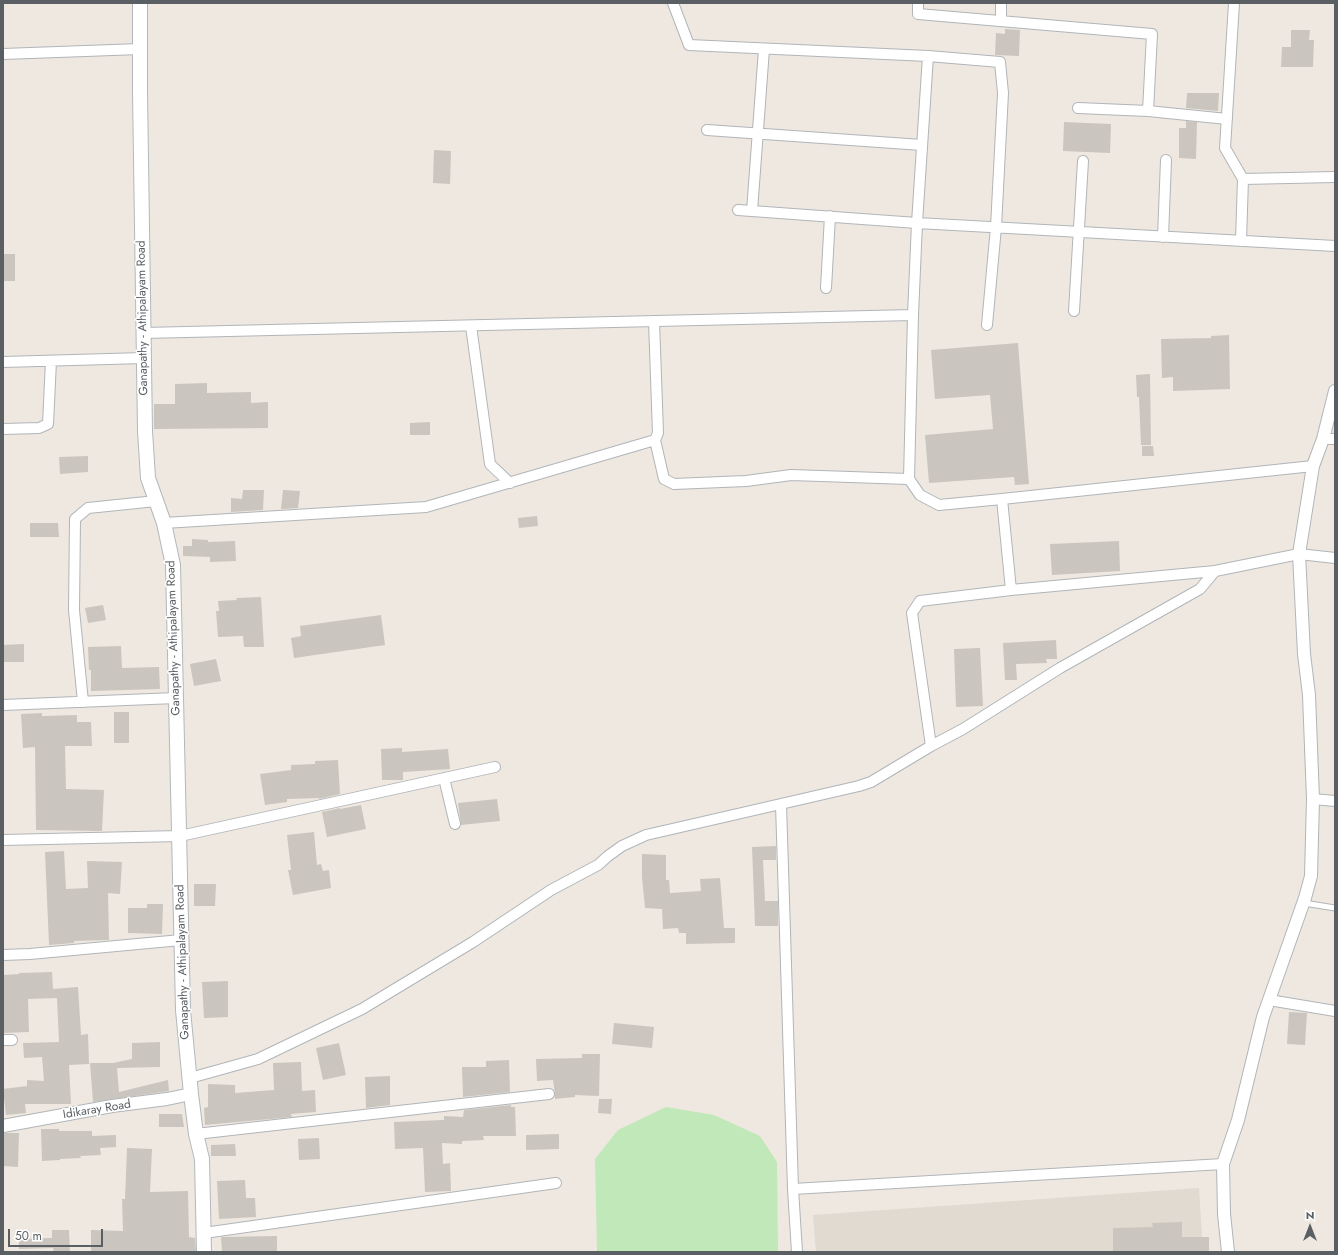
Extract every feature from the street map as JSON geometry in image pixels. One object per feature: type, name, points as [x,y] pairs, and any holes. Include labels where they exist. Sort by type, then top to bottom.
[{"type":"main road","name":"Ganapathy - Athipalayam Road","points":[[140,3],[145,430],[148,478],[164,524],[173,565],[183,1010],[196,1134],[202,1158],[204,1252]]},
{"type":"street","points":[[673,3],[689,46],[928,56],[1000,62],[1003,93],[996,227],[987,324]]},
{"type":"street","points":[[918,3],[918,14],[1152,34],[1148,111]]},
{"type":"street","points":[[1001,3],[1001,21]]},
{"type":"street","points":[[1234,3],[1225,148],[1243,179],[1241,241]]},
{"type":"street","points":[[3,54],[140,49]]},
{"type":"street","points":[[752,211],[764,49]]},
{"type":"street","points":[[928,56],[917,223],[909,479],[920,495],[939,505],[1313,466]]},
{"type":"street","points":[[1078,108],[1148,111],[1227,119]]},
{"type":"street","points":[[707,130],[922,145]]},
{"type":"street","points":[[1163,237],[1166,160]]},
{"type":"street","points":[[1074,311],[1083,161]]},
{"type":"street","points":[[1243,179],[1335,177]]},
{"type":"street","points":[[738,210],[917,223],[1335,246]]},
{"type":"street","points":[[826,288],[830,216]]},
{"type":"street","points":[[143,333],[913,315]]},
{"type":"street","points":[[654,321],[658,433],[655,440],[664,479],[674,484],[746,481],[791,475],[909,479]]},
{"type":"street","points":[[472,326],[490,464],[510,483]]},
{"type":"street","points":[[3,362],[144,358]]},
{"type":"street","points":[[3,429],[39,428],[48,424],[51,360]]},
{"type":"street","points":[[1228,1252],[1224,1214],[1223,1164],[1238,1120],[1263,1017],[1311,876],[1313,799],[1299,554],[1313,466],[1323,439],[1332,408],[1335,391]]},
{"type":"street","points":[[1323,439],[1335,439]]},
{"type":"street","points":[[164,524],[426,507],[655,440]]},
{"type":"street","points":[[1002,499],[1011,590]]},
{"type":"street","points":[[83,702],[74,610],[75,519],[88,508],[156,501]]},
{"type":"street","points":[[931,746],[912,614],[920,601],[1011,590],[1215,571],[1299,554],[1335,558]]},
{"type":"street","points":[[190,1078],[258,1059],[362,1009],[473,942],[551,890],[598,865],[622,846],[646,835],[859,786],[870,782],[963,729],[1060,668],[1200,589],[1215,571]]},
{"type":"street","points":[[3,705],[176,698]]},
{"type":"street","points":[[3,840],[180,836],[495,767]]},
{"type":"street","points":[[444,778],[455,824]]},
{"type":"street","points":[[1313,799],[1335,802]]},
{"type":"street","points":[[781,804],[793,1190],[797,1252]]},
{"type":"street","points":[[3,955],[30,954],[182,940]]},
{"type":"street","points":[[1269,1000],[1335,1011]]},
{"type":"street","name":"Idikaray Road","points":[[3,1126],[112,1106],[167,1099],[191,1094]]},
{"type":"street","points":[[196,1134],[549,1094]]},
{"type":"street","points":[[793,1190],[1223,1164]]},
{"type":"street","points":[[204,1233],[556,1182]]},
{"type":"lane","points":[[1303,903],[1335,908]]},
{"type":"shaded area","points":[[1199,1188],[1203,1252],[816,1252],[813,1215]]},
{"type":"green space","points":[[666,1107],[714,1115],[760,1136],[777,1162],[778,1252],[597,1252],[595,1159],[618,1130]]},
{"type":"building","points":[[1005,29],[1020,30],[1019,56],[995,55],[996,33],[1005,34]]},
{"type":"building","points":[[1291,30],[1310,30],[1309,40],[1314,40],[1313,67],[1281,67],[1282,47],[1291,47]]},
{"type":"building","points":[[1187,93],[1219,93],[1218,111],[1186,108]]},
{"type":"building","points":[[1186,121],[1197,122],[1196,159],[1179,158],[1179,128],[1186,128]]},
{"type":"building","points":[[1064,122],[1111,124],[1110,153],[1063,151]]},
{"type":"building","points":[[434,150],[451,151],[450,184],[433,183]]},
{"type":"building","points":[[3,254],[15,254],[15,281],[3,281]]},
{"type":"building","points":[[1229,335],[1230,389],[1173,391],[1173,377],[1162,378],[1161,339],[1211,338],[1211,336]]},
{"type":"building","points":[[1018,343],[1029,484],[1015,485],[1014,477],[929,483],[925,435],[993,429],[990,395],[935,399],[931,350]]},
{"type":"building","points":[[1150,374],[1151,445],[1141,445],[1139,397],[1137,397],[1136,375]]},
{"type":"building","points":[[207,383],[207,393],[251,392],[251,403],[268,402],[268,428],[154,429],[154,404],[175,404],[175,384]]},
{"type":"building","points":[[430,422],[430,435],[410,435],[410,423]]},
{"type":"building","points":[[1142,446],[1153,446],[1154,456],[1142,456]]},
{"type":"building","points":[[88,456],[88,472],[60,474],[59,457]]},
{"type":"building","points":[[243,490],[264,490],[263,510],[231,512],[231,498],[242,499]]},
{"type":"building","points":[[283,490],[300,491],[298,508],[281,509]]},
{"type":"building","points":[[537,516],[538,526],[519,528],[518,518]]},
{"type":"building","points":[[30,523],[58,523],[59,537],[30,537]]},
{"type":"building","points":[[192,539],[208,540],[208,542],[235,541],[236,561],[210,562],[210,557],[183,556],[183,546],[192,546]]},
{"type":"building","points":[[1119,541],[1120,571],[1052,575],[1050,544]]},
{"type":"building","points":[[261,597],[264,647],[244,647],[243,636],[218,637],[216,611],[219,611],[218,601],[237,600],[236,598]]},
{"type":"building","points":[[103,605],[106,620],[88,623],[85,608]]},
{"type":"building","points":[[381,615],[385,645],[294,658],[291,638],[301,636],[300,626]]},
{"type":"building","points":[[1056,640],[1057,659],[1046,659],[1047,663],[1016,664],[1017,680],[1005,680],[1003,643]]},
{"type":"building","points":[[24,644],[24,662],[3,662],[3,645]]},
{"type":"building","points":[[121,646],[122,668],[159,667],[160,689],[91,691],[91,670],[89,670],[88,647]]},
{"type":"building","points":[[980,648],[983,706],[956,707],[954,649]]},
{"type":"building","points":[[216,659],[221,681],[194,686],[190,664]]},
{"type":"building","points":[[114,712],[129,712],[129,743],[114,743]]},
{"type":"building","points":[[42,713],[42,716],[77,715],[77,722],[91,722],[92,746],[65,746],[66,789],[104,790],[102,831],[36,830],[35,747],[23,748],[21,714]]},
{"type":"building","points":[[402,748],[402,752],[448,749],[450,769],[403,772],[403,780],[382,780],[381,749]]},
{"type":"building","points":[[338,760],[340,794],[319,799],[287,799],[287,802],[265,805],[260,774],[291,770],[291,765],[315,764],[315,761]]},
{"type":"building","points":[[497,799],[500,821],[461,825],[458,803]]},
{"type":"building","points":[[361,805],[366,829],[327,837],[322,812]]},
{"type":"building","points":[[314,832],[317,865],[321,864],[323,871],[329,870],[331,888],[293,895],[288,870],[291,870],[287,835]]},
{"type":"building","points":[[776,846],[776,860],[763,860],[765,901],[778,901],[778,926],[755,926],[752,847]]},
{"type":"building","points":[[64,851],[66,889],[88,888],[87,861],[122,862],[120,894],[108,893],[109,940],[74,941],[74,943],[49,945],[45,852]]},
{"type":"building","points":[[642,854],[666,855],[666,880],[669,880],[670,893],[701,891],[700,879],[720,878],[724,928],[735,928],[735,943],[686,944],[686,933],[679,933],[678,928],[663,929],[662,909],[645,908],[642,877]]},
{"type":"building","points":[[194,884],[216,884],[215,906],[194,906]]},
{"type":"building","points":[[147,904],[163,904],[162,934],[128,933],[128,908],[147,908]]},
{"type":"building","points":[[52,972],[53,989],[78,987],[81,1035],[88,1034],[89,1064],[69,1065],[71,1104],[25,1104],[26,1113],[6,1115],[3,1089],[27,1086],[27,1080],[44,1081],[42,1057],[24,1058],[23,1043],[59,1042],[57,998],[28,999],[29,1032],[3,1033],[3,975]]},
{"type":"building","points":[[228,981],[228,1017],[204,1018],[202,982]]},
{"type":"building","points":[[1289,1012],[1307,1013],[1305,1045],[1287,1044]]},
{"type":"building","points":[[614,1023],[654,1027],[652,1048],[612,1044]]},
{"type":"building","points":[[160,1042],[160,1067],[117,1068],[119,1092],[168,1080],[169,1091],[93,1102],[90,1063],[113,1063],[132,1059],[132,1043]]},
{"type":"building","points":[[339,1043],[346,1075],[323,1080],[316,1048]]},
{"type":"building","points":[[582,1054],[600,1054],[599,1096],[575,1095],[575,1097],[555,1099],[553,1080],[537,1081],[536,1059],[582,1058]]},
{"type":"building","points":[[509,1060],[510,1092],[463,1097],[462,1067],[486,1067],[486,1061]]},
{"type":"building","points":[[301,1062],[302,1091],[315,1090],[316,1112],[291,1114],[292,1117],[205,1125],[204,1108],[208,1107],[208,1084],[235,1085],[235,1093],[274,1090],[273,1063]]},
{"type":"building","points":[[390,1076],[390,1105],[366,1108],[365,1077]]},
{"type":"building","points":[[599,1099],[612,1099],[611,1114],[598,1113]]},
{"type":"building","points":[[511,1105],[511,1107],[515,1107],[516,1136],[483,1136],[484,1140],[462,1141],[462,1144],[442,1143],[443,1164],[450,1163],[451,1191],[425,1192],[423,1148],[395,1149],[394,1122],[444,1120],[444,1116],[463,1117],[464,1110]]},
{"type":"building","points":[[159,1114],[182,1114],[184,1127],[159,1127]]},
{"type":"building","points":[[41,1129],[59,1129],[59,1131],[92,1131],[92,1136],[116,1135],[116,1147],[100,1148],[101,1155],[42,1161]]},
{"type":"building","points":[[3,1133],[19,1133],[18,1167],[3,1166]]},
{"type":"building","points":[[559,1134],[559,1149],[526,1150],[526,1135]]},
{"type":"building","points":[[319,1138],[320,1159],[299,1160],[298,1139]]},
{"type":"building","points":[[235,1144],[236,1156],[211,1156],[211,1145]]},
{"type":"building","points":[[127,1148],[152,1149],[150,1192],[188,1191],[189,1237],[195,1238],[196,1252],[91,1252],[91,1230],[123,1231],[122,1199],[125,1199]]},
{"type":"building","points":[[245,1180],[246,1198],[255,1198],[256,1217],[219,1219],[217,1181]]},
{"type":"building","points":[[1182,1222],[1182,1237],[1209,1237],[1209,1252],[1113,1252],[1113,1228],[1153,1227],[1152,1223]]},
{"type":"building","points":[[52,1230],[69,1230],[70,1252],[54,1252],[53,1248],[19,1249],[19,1239],[52,1238]]},
{"type":"building","points":[[277,1236],[277,1252],[222,1252],[221,1237]]}]
